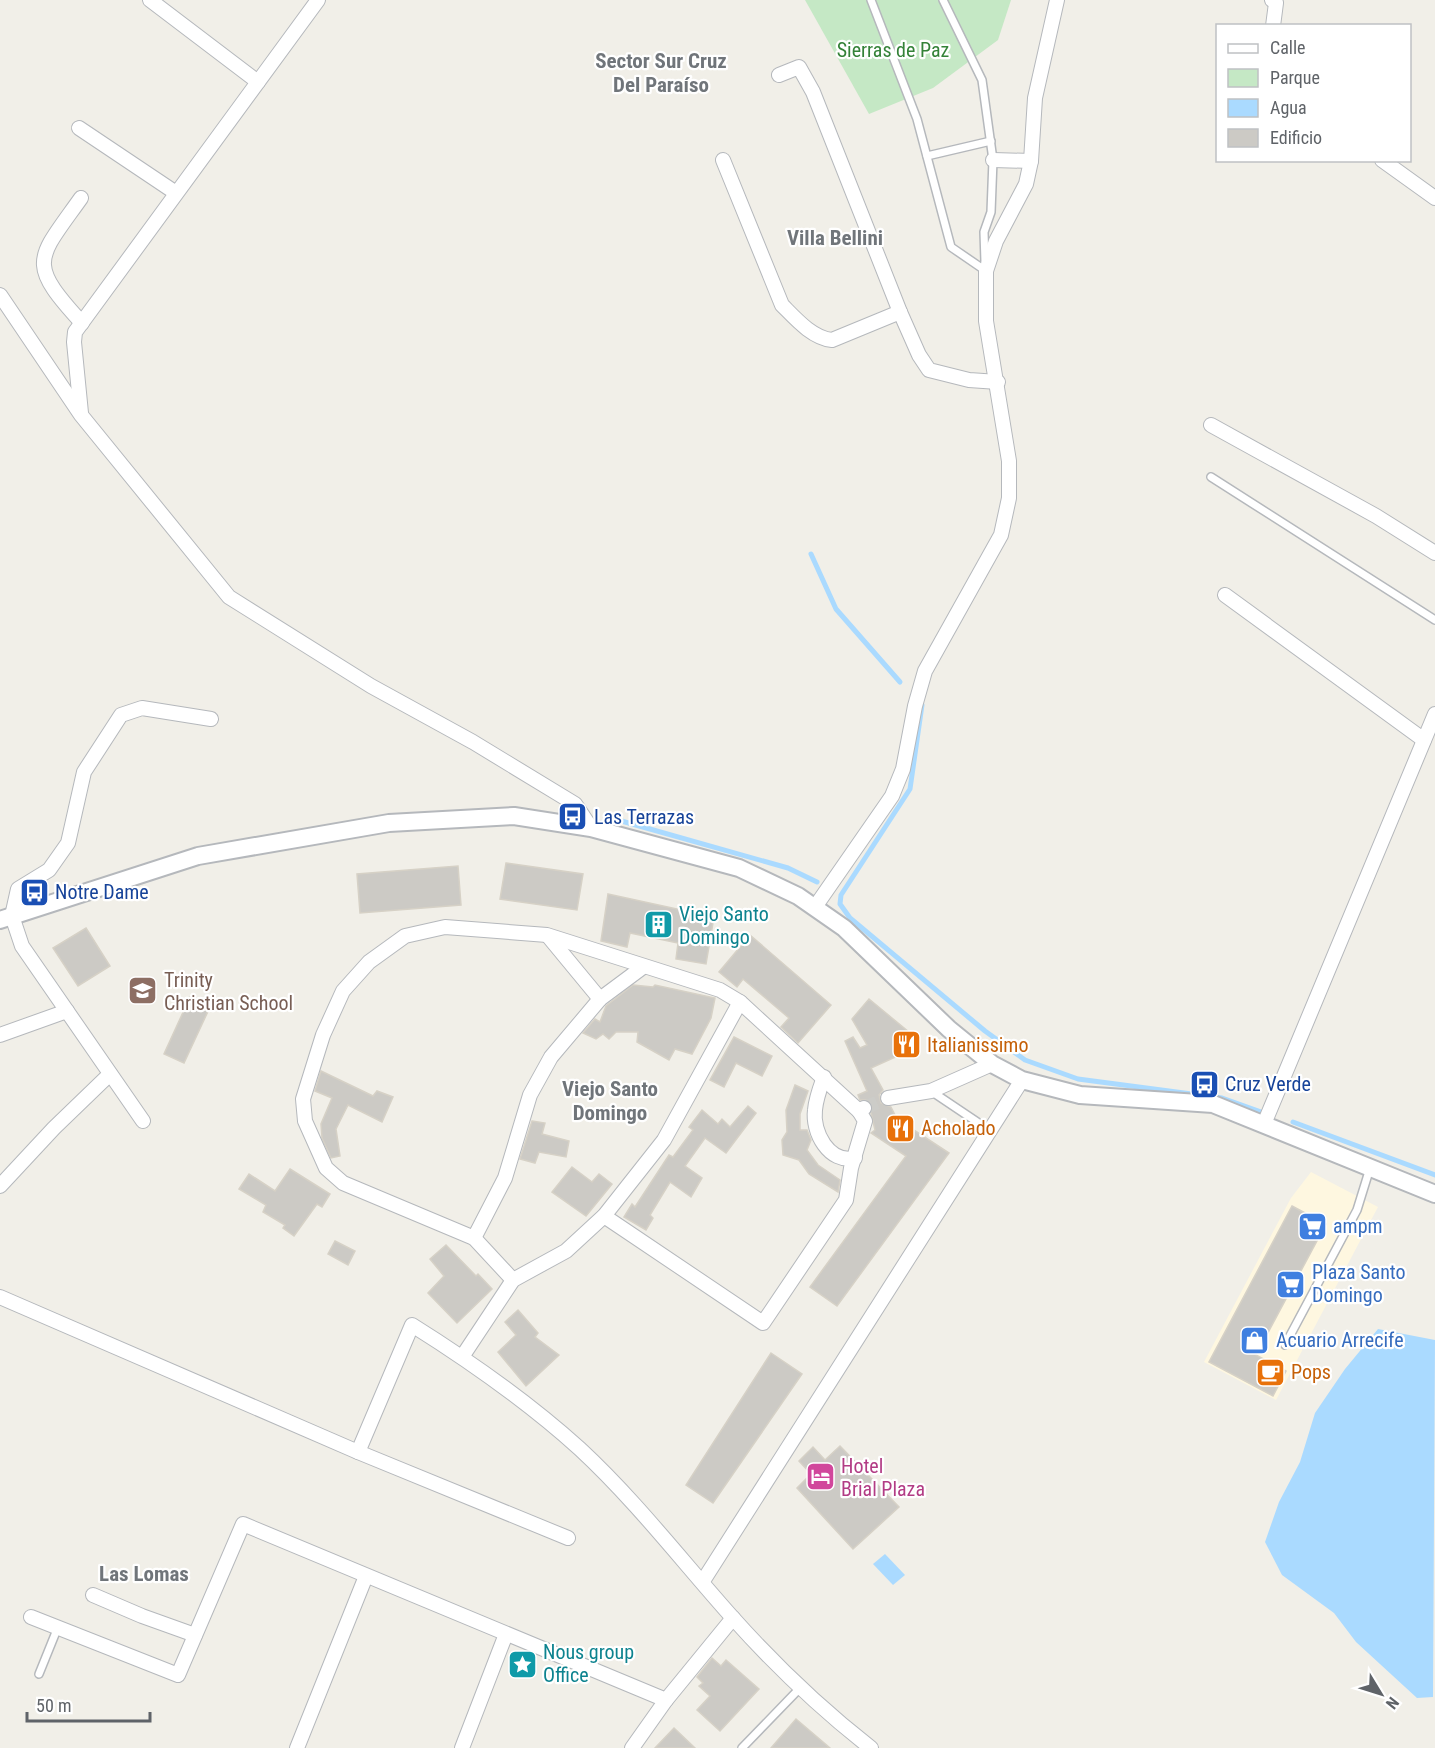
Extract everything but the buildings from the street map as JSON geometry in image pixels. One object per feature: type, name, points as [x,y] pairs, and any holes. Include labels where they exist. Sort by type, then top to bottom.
[{"type":"street","points":[[150,0],[258,82]]},
{"type":"street","points":[[81,415],[75,332],[318,0]]},
{"type":"street","points":[[815,907],[892,796],[903,769],[915,706],[925,671],[1001,535],[1009,498],[1010,460],[986,321],[986,271],[996,241],[1026,184],[1031,161],[1035,98],[1058,0]]},
{"type":"street","points":[[1272,0],[1276,3],[1273,24]]},
{"type":"street","points":[[779,75],[799,67],[813,92],[900,312],[919,355],[929,370],[969,380],[998,382]]},
{"type":"street","points":[[79,128],[176,193]]},
{"type":"street","points":[[723,160],[782,305],[796,319],[822,339],[832,340],[900,312]]},
{"type":"street","points":[[993,160],[1031,161]]},
{"type":"street","points":[[1385,162],[1435,198]]},
{"type":"street","points":[[81,198],[51,241],[43,256],[42,267],[46,279],[82,323]]},
{"type":"street","points":[[0,295],[81,415],[229,597],[371,686],[473,742],[575,804],[591,828]]},
{"type":"street","points":[[1211,425],[1376,516],[1435,553]]},
{"type":"street","points":[[1225,595],[1424,740]]},
{"type":"street","points":[[6,918],[18,889],[50,870],[68,843],[84,772],[121,715],[142,708],[211,719]]},
{"type":"street","points":[[1264,1124],[1435,714]]},
{"type":"street","points":[[6,918],[198,856],[389,823],[514,816],[591,828],[739,868],[778,885],[844,928],[949,1029],[992,1064],[1022,1080],[1080,1095],[1185,1100],[1214,1104],[1435,1194]]},
{"type":"street","points":[[6,918],[22,946],[143,1120]]},
{"type":"street","points":[[513,1280],[474,1238],[343,1183],[326,1168],[305,1121],[303,1099],[323,1035],[343,991],[369,962],[405,936],[445,927],[547,935],[720,990],[740,1002],[862,1110],[866,1121],[846,1200],[764,1323],[604,1216]]},
{"type":"street","points":[[547,935],[600,999]]},
{"type":"street","points":[[474,1238],[506,1178],[530,1095],[551,1057],[600,999],[643,967]]},
{"type":"street","points":[[462,1357],[513,1280],[566,1251],[604,1216],[664,1140],[740,1002]]},
{"type":"street","points":[[0,1035],[67,1011]]},
{"type":"street","points":[[888,1098],[931,1091],[992,1064]]},
{"type":"street","points":[[0,1186],[54,1128],[110,1074]]},
{"type":"street","points":[[824,1077],[814,1113],[820,1138],[831,1154],[847,1160],[855,1158]]},
{"type":"street","points":[[703,1581],[1022,1080]]},
{"type":"street","points":[[0,1297],[358,1452],[568,1538]]},
{"type":"street","points":[[358,1452],[412,1326],[462,1357],[579,1449],[624,1494],[703,1581],[733,1618],[801,1687],[871,1748]]},
{"type":"street","points":[[31,1617],[178,1675],[243,1524],[666,1700]]},
{"type":"street","points":[[297,1748],[366,1576]]},
{"type":"street","points":[[93,1595],[195,1635]]},
{"type":"street","points":[[632,1748],[666,1700],[733,1618]]},
{"type":"street","points":[[462,1748],[506,1634]]},
{"type":"lane","points":[[871,0],[917,119],[951,247],[986,271]]},
{"type":"lane","points":[[943,0],[982,80],[993,160],[991,212],[984,232],[986,271]]},
{"type":"lane","points":[[927,156],[991,141]]},
{"type":"lane","points":[[1211,477],[1435,620]]},
{"type":"lane","points":[[931,1091],[989,1130]]},
{"type":"lane","points":[[1285,1345],[1357,1210],[1370,1168]]},
{"type":"lane","points":[[39,1674],[58,1627]]},
{"type":"lane","points":[[742,1748],[801,1687]]},
{"type":"shaded area","name":"Plaza Santo Domingo","points":[[1311,1172],[1378,1207],[1276,1400],[1204,1362],[1291,1198]]},
{"type":"green space","name":"Sierras de Paz","points":[[805,0],[1011,0],[998,40],[933,88],[869,114]]},
{"type":"water","points":[[1378,1329],[1435,1340],[1433,1697],[1417,1698],[1356,1642],[1334,1613],[1282,1575],[1265,1542],[1279,1502],[1300,1462],[1315,1413],[1345,1369]]},
{"type":"water","points":[[885,1554],[905,1575],[893,1585],[873,1564]]},
{"type":"waterway","points":[[811,554],[836,609],[900,682]]},
{"type":"waterway","points":[[922,705],[910,789],[841,895],[840,904],[850,918],[985,1031],[1025,1060],[1078,1079],[1222,1098],[1264,1113]]},
{"type":"waterway","points":[[618,820],[788,868],[817,882]]},
{"type":"waterway","points":[[1293,1122],[1435,1175]]},
{"type":"tunnel","points":[[864,1108],[888,1098]]},
{"type":"place","name":"Las Terrazas","points":[[573,817]]},
{"type":"place","name":"Notre Dame","points":[[34,892]]},
{"type":"place","name":"Viejo Santo Domingo","points":[[658,925]]},
{"type":"place","name":"Trinity Christian School","points":[[143,991]]},
{"type":"place","name":"Italianissimo","points":[[906,1045]]},
{"type":"place","name":"Cruz Verde","points":[[1204,1084]]},
{"type":"place","name":"Acholado","points":[[900,1128]]},
{"type":"place","name":"ampm","points":[[1312,1226]]},
{"type":"place","name":"Plaza Santo Domingo","points":[[1291,1284]]},
{"type":"place","name":"Acuario Arrecife","points":[[1255,1340]]},
{"type":"place","name":"Pops","points":[[1270,1372]]},
{"type":"place","name":"Hotel Brial Plaza","points":[[820,1477]]},
{"type":"place","name":"Nous group Office","points":[[522,1664]]},
{"type":"district","name":"Sector Sur Cruz Del Paraíso","points":[[661,73]]},
{"type":"district","name":"Villa Bellini","points":[[835,238]]},
{"type":"district","name":"Viejo Santo Domingo","points":[[610,1101]]},
{"type":"district","name":"Las Lomas","points":[[144,1574]]}]
